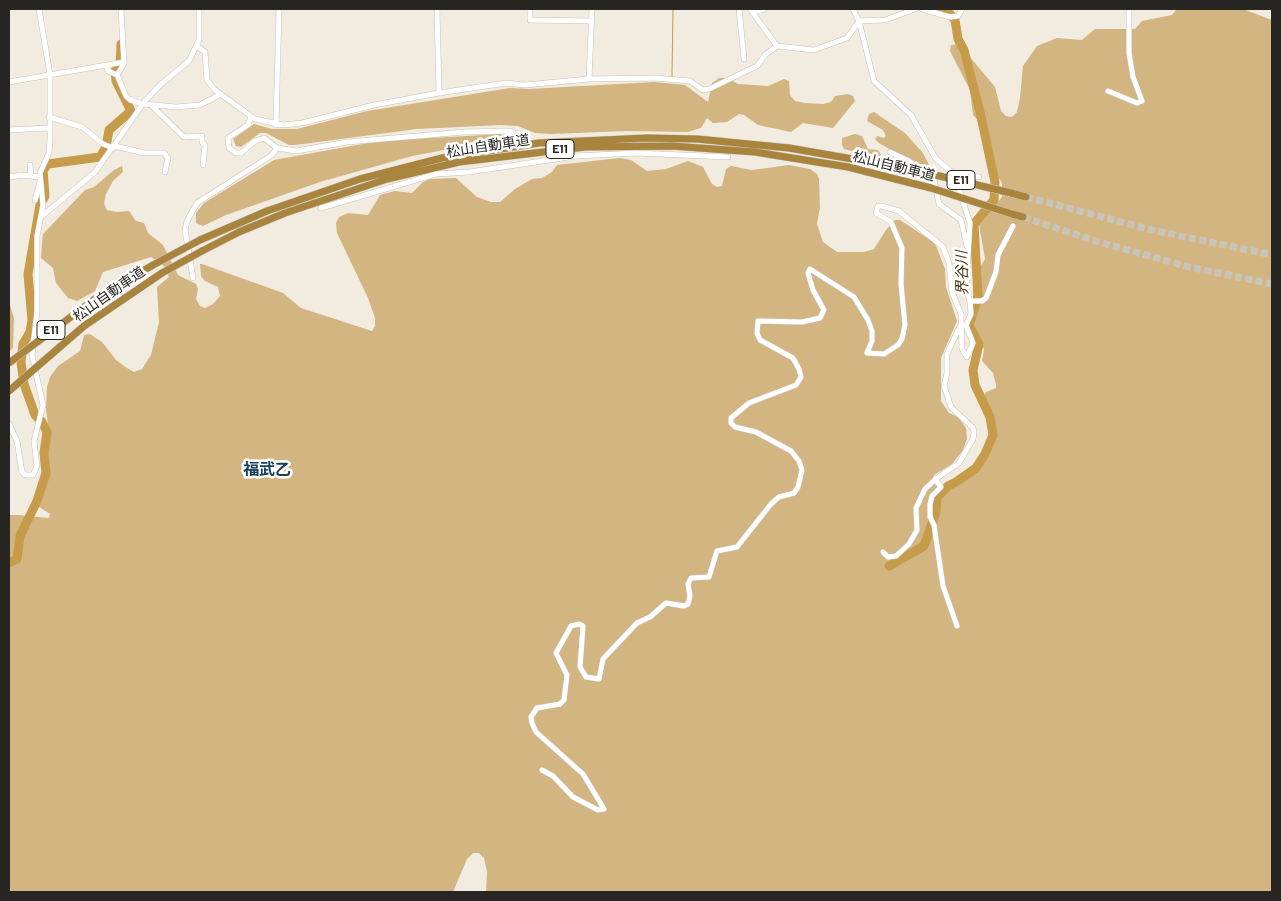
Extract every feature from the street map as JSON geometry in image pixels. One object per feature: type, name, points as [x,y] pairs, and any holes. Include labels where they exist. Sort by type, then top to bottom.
[{"type":"highway","name":"松山自動車道","points":[[9,363],[95,300],[153,265],[200,240],[275,208],[360,179],[442,158],[539,143],[647,138],[698,140],[789,148],[910,169],[1026,197]]},
{"type":"highway","name":"松山自動車道","points":[[9,390],[84,326],[162,273],[239,232],[285,213],[387,178],[459,162],[585,146],[672,146],[755,152],[848,167],[931,188],[1023,217]]},
{"type":"street","points":[[35,200],[41,168],[50,148],[50,75],[38,9]]},
{"type":"street","points":[[9,82],[50,75],[112,71],[123,68],[121,9]]},
{"type":"street","points":[[41,217],[90,178],[143,104],[160,85],[189,61],[198,47],[200,34],[198,9]]},
{"type":"street","points":[[276,125],[279,9]]},
{"type":"street","points":[[437,9],[438,93]]},
{"type":"street","points":[[530,9],[530,20],[591,21]]},
{"type":"street","points":[[589,79],[592,9]]},
{"type":"street","points":[[739,9],[744,59]]},
{"type":"street","points":[[764,9],[752,11],[777,46]]},
{"type":"street","points":[[542,770],[553,776],[573,797],[598,810],[604,809],[583,774],[536,732],[532,723],[533,712],[537,708],[560,704],[564,700],[567,675],[556,655],[571,626],[579,624],[584,630],[580,667],[588,678],[599,679],[603,659],[637,623],[650,617],[666,603],[684,606],[688,604],[690,596],[688,584],[691,578],[709,577],[717,551],[737,547],[775,500],[794,493],[798,487],[802,470],[792,451],[756,432],[736,427],[731,423],[731,418],[749,403],[796,385],[800,377],[799,369],[793,358],[760,340],[757,333],[758,321],[791,322],[820,318],[824,310],[813,290],[808,273],[810,269],[854,297],[868,320],[872,331],[872,341],[867,353],[884,354],[902,340],[905,324],[901,284],[902,248],[891,222],[876,213],[878,206],[899,211],[943,247],[949,263],[952,292],[961,314],[962,349],[967,357],[972,343],[966,325],[971,314],[971,302],[966,288],[970,223],[954,174],[936,159],[911,115],[874,81],[859,21],[853,9]]},
{"type":"street","points":[[859,21],[885,20],[915,9]]},
{"type":"street","points":[[922,9],[950,18],[958,16],[962,9]]},
{"type":"street","points":[[1108,91],[1137,103],[1142,101],[1133,77],[1129,53],[1129,9]]},
{"type":"street","points":[[198,47],[206,54],[207,80],[221,94],[251,117],[276,125],[302,123],[374,105],[506,83],[525,85],[589,79],[655,78],[686,80],[703,90],[709,89],[757,66],[765,55],[777,46],[821,49],[847,38],[859,21]]},
{"type":"street","points":[[112,71],[122,63]]},
{"type":"street","points":[[112,71],[126,96],[151,106],[176,107],[200,105],[221,94]]},
{"type":"street","points":[[151,106],[184,136],[202,136],[202,142],[205,145],[203,165]]},
{"type":"street","points":[[49,117],[82,128],[104,144],[144,153],[164,153],[168,158],[165,172]]},
{"type":"street","points":[[251,117],[248,125],[228,138],[229,148],[236,153],[241,153],[255,141],[264,138],[277,148],[296,151],[347,142],[464,132],[508,131],[513,132],[516,138]]},
{"type":"street","points":[[9,130],[49,128]]},
{"type":"street","points":[[193,278],[186,230],[187,221],[197,203],[272,155],[277,148]]},
{"type":"street","points":[[890,152],[909,161],[934,179],[939,204],[961,220],[968,249]]},
{"type":"street","points":[[322,208],[436,174],[469,172],[602,154],[728,157]]},
{"type":"street","points":[[519,158],[520,165]]},
{"type":"street","points":[[30,165],[31,176]]},
{"type":"street","points":[[9,174],[11,176],[31,176],[40,179]]},
{"type":"street","points":[[954,174],[979,177]]},
{"type":"street","points":[[9,424],[17,441],[22,472],[29,476],[36,472],[34,441],[42,397],[35,376],[32,355],[37,311],[37,236],[42,202],[40,179]]},
{"type":"street","points":[[42,202],[48,207],[56,206]]},
{"type":"street","points":[[971,302],[982,301],[986,298],[994,278],[998,255],[1013,226]]},
{"type":"street","points":[[883,552],[888,557],[896,556],[909,544],[917,530],[918,502],[925,489],[935,479],[959,463],[974,434],[970,425],[951,407],[945,394],[948,354],[960,326]]},
{"type":"street","points":[[935,479],[941,487],[932,496],[930,517],[934,525],[943,586],[957,626]]},
{"type":"shaded area","points":[[1177,9],[1243,9],[1272,20],[1272,892],[486,892],[487,872],[484,858],[479,853],[473,853],[467,859],[453,892],[9,892],[10,515],[49,518],[50,514],[33,503],[35,496],[41,493],[44,488],[48,467],[46,453],[49,432],[46,409],[47,387],[50,377],[58,366],[80,351],[84,335],[90,334],[102,342],[116,360],[127,368],[134,372],[142,369],[151,355],[159,322],[157,287],[169,277],[164,266],[151,257],[103,272],[95,291],[77,301],[68,298],[56,283],[53,268],[41,258],[43,234],[85,190],[94,187],[114,170],[122,166],[123,172],[113,181],[106,194],[104,204],[107,210],[117,212],[129,211],[136,221],[144,223],[148,233],[163,245],[178,275],[196,284],[198,289],[196,299],[200,306],[205,308],[213,304],[220,296],[218,287],[205,281],[201,276],[200,264],[202,264],[283,293],[301,308],[372,331],[375,326],[375,318],[368,298],[337,233],[336,223],[339,217],[348,213],[368,215],[380,195],[395,191],[412,193],[423,182],[430,179],[456,178],[477,197],[491,202],[500,202],[515,189],[532,179],[542,178],[552,172],[557,165],[620,158],[631,160],[647,171],[666,169],[688,161],[703,167],[712,184],[717,187],[722,186],[726,169],[731,166],[752,170],[789,165],[810,169],[817,174],[819,179],[820,207],[817,224],[823,242],[837,252],[864,252],[874,249],[895,220],[900,220],[935,243],[945,269],[946,287],[957,321],[941,358],[941,401],[949,413],[958,417],[966,428],[967,439],[963,450],[952,464],[934,475],[932,480],[936,486],[957,484],[978,469],[988,456],[996,435],[992,415],[984,396],[986,392],[996,388],[996,385],[993,373],[982,361],[984,350],[973,325],[973,278],[985,259],[979,224],[1002,197],[1002,183],[995,172],[986,129],[973,115],[970,90],[950,51],[951,45],[959,44],[995,87],[1001,111],[1006,116],[1012,117],[1017,112],[1023,66],[1037,46],[1057,38],[1082,40],[1095,29],[1135,29],[1142,21],[1172,15]]},
{"type":"shaded area","points":[[719,78],[727,78],[738,84],[768,86],[784,79],[789,81],[790,95],[795,101],[805,103],[823,104],[831,102],[835,96],[848,94],[853,96],[855,101],[833,128],[803,123],[791,132],[758,125],[744,115],[739,114],[727,122],[713,123],[707,118],[701,128],[688,132],[626,131],[551,134],[535,133],[518,126],[501,125],[417,129],[295,145],[289,145],[266,133],[260,133],[241,147],[236,146],[233,139],[254,124],[272,129],[297,129],[367,111],[510,88],[529,89],[654,82],[685,85],[708,102],[712,83]]},
{"type":"shaded area","points":[[874,112],[905,133],[923,153],[929,165],[926,167],[918,165],[879,143],[875,139],[877,136],[884,138],[886,136],[883,130],[867,121],[869,114]]},
{"type":"shaded area","points":[[501,134],[504,136],[503,139],[412,156],[320,182],[226,215],[203,226],[196,223],[196,213],[204,203],[274,160],[379,141]]},
{"type":"shaded area","points":[[855,134],[862,136],[868,149],[878,150],[881,155],[877,157],[844,149],[842,138]]},
{"type":"shaded area","points":[[9,302],[14,318],[13,348],[9,352]]},
{"type":"waterway","points":[[672,76],[673,9]]},
{"type":"waterway","name":"界谷川","points":[[889,566],[924,546],[936,512],[937,497],[948,486],[976,468],[985,454],[993,435],[990,417],[975,385],[973,370],[979,344],[969,325],[978,297],[974,224],[994,200],[995,182],[980,112],[964,50],[958,39],[955,20],[950,14],[935,9]]},
{"type":"waterway","points":[[9,563],[17,559],[20,536],[37,501],[46,473],[44,453],[47,432],[42,422],[35,415],[24,384],[21,362],[23,344],[30,332],[32,320],[28,274],[40,205],[45,196],[43,170],[48,164],[100,157],[106,147],[109,130],[131,111],[116,81],[115,71],[120,67],[121,44]]},
{"type":"tunnel","points":[[1026,197],[1152,230],[1272,255]]},
{"type":"tunnel","points":[[1023,217],[1092,240],[1189,267],[1272,284]]},
{"type":"district","name":"福武乙","points":[[267,470]]}]
